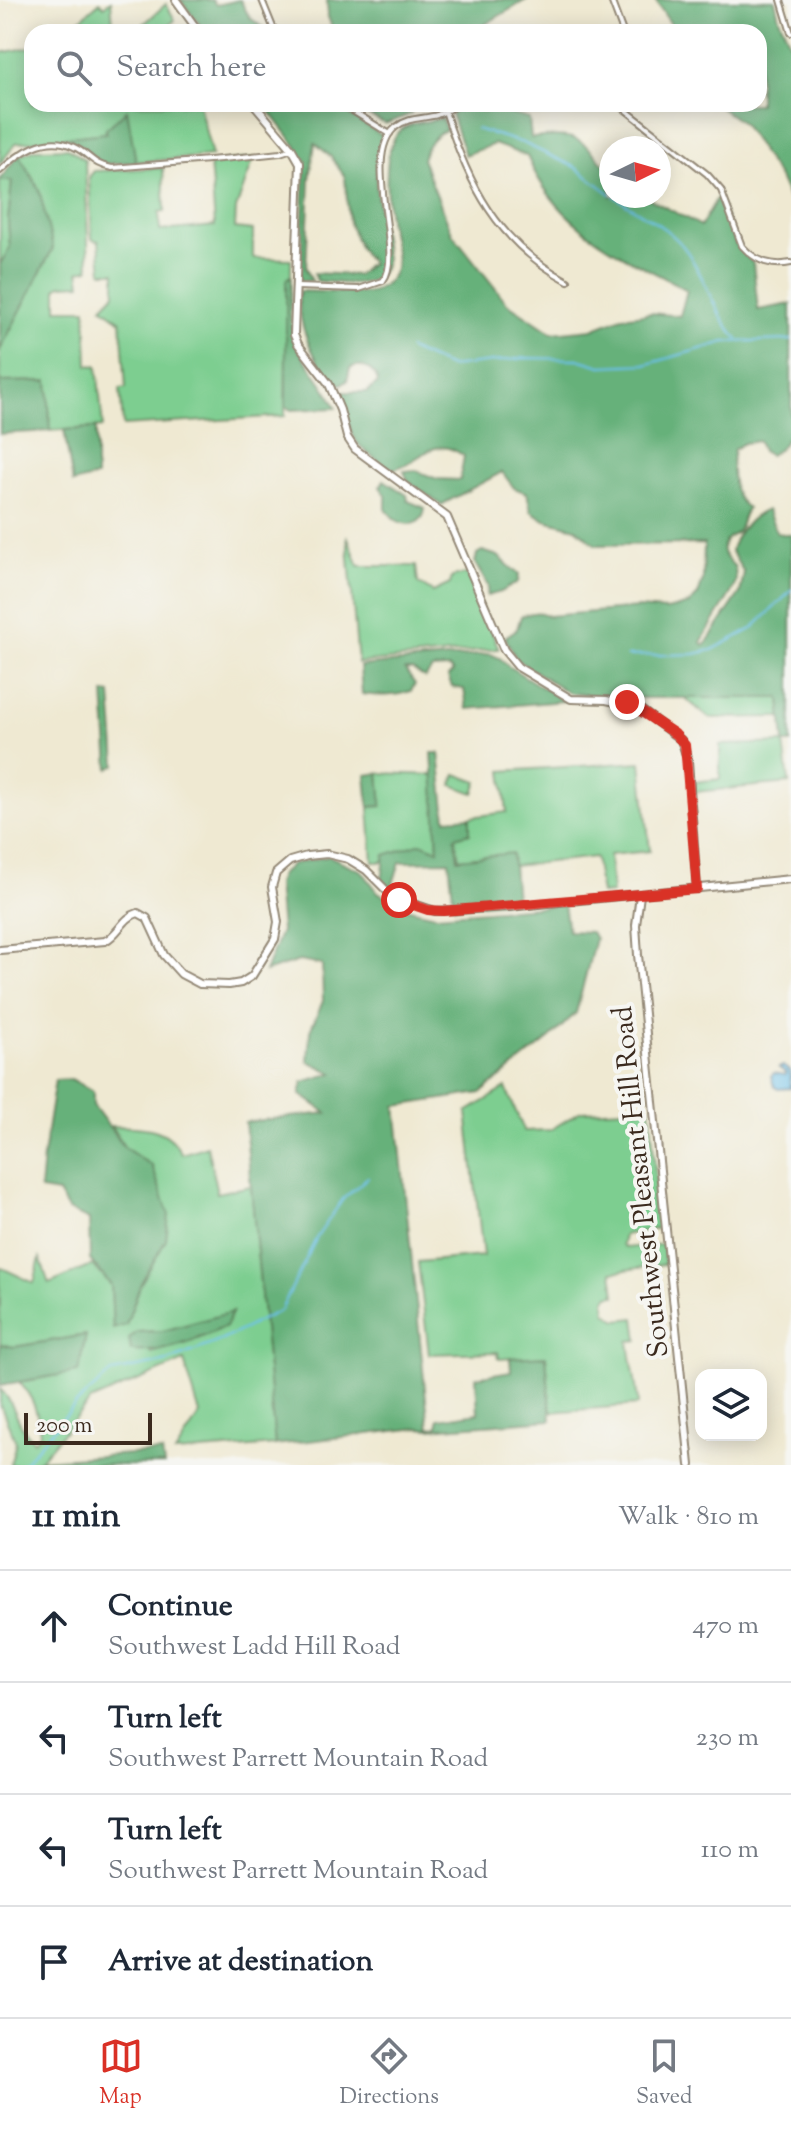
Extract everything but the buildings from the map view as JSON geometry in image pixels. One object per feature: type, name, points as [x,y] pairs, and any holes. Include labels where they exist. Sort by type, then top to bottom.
[{"type":"street","points":[[176,0],[193,24]]},
{"type":"street","points":[[262,0],[272,24]]},
{"type":"street","points":[[611,0],[620,24]]},
{"type":"street","points":[[781,0],[783,15],[791,33]]},
{"type":"street","points":[[261,112],[300,163],[294,335],[329,384],[347,437],[355,449],[379,470],[447,517],[510,659],[518,667],[571,699],[606,700],[636,706],[681,740],[688,760],[697,889]]},
{"type":"street","points":[[354,112],[390,134]]},
{"type":"street","points":[[294,287],[359,289],[377,285],[388,275],[390,256],[383,160],[390,134],[408,120],[441,112]]},
{"type":"street","points":[[445,112],[462,161],[497,222],[528,256],[568,281]]},
{"type":"street","points":[[628,112],[707,174],[721,190],[739,239],[748,253],[767,263],[791,263]]},
{"type":"street","points":[[0,171],[25,150],[55,143],[75,147],[95,164],[112,168],[259,155],[292,149]]},
{"type":"street","points":[[0,950],[105,941],[130,915],[140,913],[149,921],[166,959],[185,977],[206,985],[238,984],[252,976],[276,936],[278,922],[272,887],[276,873],[290,861],[319,855],[335,855],[351,860],[366,870],[393,897],[435,911],[640,895],[791,879]]},
{"type":"street","name":"Southwest Pleasant Hill Road","points":[[640,895],[636,925],[638,955],[690,1465]]},
{"type":"green space","points":[[180,0],[212,0],[216,5],[240,0],[250,18],[259,24],[200,24]]},
{"type":"green space","points":[[327,0],[526,0],[486,24],[331,24]]},
{"type":"green space","points":[[655,0],[775,0],[791,45],[791,205],[779,178],[742,123],[726,112],[767,112],[767,24],[671,24]]},
{"type":"green space","points":[[111,1],[113,24],[75,24],[100,2],[104,6]]},
{"type":"green space","points":[[166,4],[175,20],[170,24],[144,24]]},
{"type":"green space","points":[[24,48],[24,112],[125,112],[107,133],[16,143],[0,164],[0,53]]},
{"type":"green space","points":[[126,112],[201,112],[212,156],[136,162]]},
{"type":"green space","points":[[127,112],[136,162],[107,164],[98,161],[67,137],[106,133],[105,130]]},
{"type":"green space","points":[[270,112],[345,112],[383,136],[376,183],[386,261],[376,278],[348,284],[317,281],[314,273],[358,275],[371,263],[360,249],[349,223],[345,177],[331,157],[315,143],[310,179],[306,268],[312,281],[300,281],[305,166],[297,147]]},
{"type":"green space","points":[[410,112],[411,114],[385,124],[364,113]]},
{"type":"green space","points":[[504,112],[529,119],[531,138],[569,137],[592,151],[599,159],[599,208],[667,208],[701,226],[718,196],[736,245],[753,263],[758,310],[791,304],[791,433],[778,450],[769,455],[762,451],[758,441],[744,443],[734,449],[733,483],[738,498],[748,508],[737,532],[727,539],[722,548],[735,567],[736,582],[701,642],[705,645],[740,593],[744,573],[731,551],[739,532],[749,521],[767,510],[777,533],[791,535],[791,743],[784,743],[780,698],[628,698],[569,693],[517,660],[505,637],[517,629],[521,616],[532,613],[548,616],[638,608],[667,610],[689,604],[698,595],[703,580],[704,544],[596,545],[576,528],[545,520],[531,511],[527,493],[514,488],[502,472],[441,505],[408,481],[404,471],[415,470],[437,479],[460,480],[464,456],[453,449],[435,448],[393,469],[369,454],[355,439],[341,392],[367,392],[378,383],[377,378],[367,368],[354,366],[350,368],[347,381],[332,383],[307,340],[300,316],[299,291],[368,293],[391,278],[396,260],[388,208],[388,163],[394,138],[410,125],[442,118],[446,130],[431,141],[422,159],[452,233],[507,303],[552,333],[592,329],[622,317],[651,313],[680,316],[687,290],[616,251],[574,221],[540,182],[527,156],[494,144],[465,155],[451,114]]},
{"type":"green space","points":[[68,148],[85,160],[89,269],[79,271],[81,284],[57,288],[57,309],[86,309],[88,365],[97,366],[103,427],[50,431],[48,381],[0,382],[0,350],[53,248],[19,155],[36,149]]},
{"type":"green space","points":[[19,155],[39,189],[53,248],[0,350],[0,264],[10,248],[8,221],[12,181],[0,179]]},
{"type":"green space","points":[[254,158],[236,209],[235,228],[253,230],[253,258],[291,259],[291,276],[287,278],[285,416],[123,426],[120,389],[126,388],[121,321],[102,307],[115,293],[115,272],[102,272],[99,241],[92,239],[89,177],[94,171],[163,168],[165,211],[159,212],[160,231],[215,226],[210,163]]},
{"type":"green space","points":[[0,181],[12,181],[8,221],[10,248],[0,264]]},
{"type":"green space","points":[[291,276],[290,314],[295,342],[336,408],[291,410],[286,406],[286,280]]},
{"type":"green space","points":[[48,381],[50,431],[0,434],[0,382]]},
{"type":"green space","points":[[96,428],[96,477],[73,483],[64,430]]},
{"type":"green space","points":[[384,480],[407,495],[408,501],[425,508],[419,521],[410,524],[401,522],[386,510],[386,495],[380,487]]},
{"type":"green space","points":[[347,535],[359,566],[416,566],[418,583],[433,592],[450,584],[452,577],[467,574],[499,649],[358,663]]},
{"type":"green space","points":[[482,551],[498,556],[519,575],[518,582],[487,596],[488,586],[475,563],[477,554]]},
{"type":"green space","points":[[490,654],[564,701],[467,709],[464,689],[452,687],[448,677],[453,672],[449,668],[432,669],[425,678],[412,670],[405,670],[415,684],[411,691],[386,696],[362,694],[360,666]]},
{"type":"green space","points":[[104,693],[111,694],[116,765],[109,769]]},
{"type":"green space","points":[[685,698],[780,698],[782,717],[709,718]]},
{"type":"green space","points":[[784,743],[789,783],[695,792],[694,782],[720,779],[720,745]]},
{"type":"green space","points":[[432,753],[439,753],[446,819],[470,817],[470,833],[455,837],[458,859],[512,853],[516,901],[454,907],[449,861],[400,862],[392,887],[382,881],[385,855],[421,843],[438,850]]},
{"type":"green space","points":[[641,762],[650,851],[609,855],[612,893],[601,894],[595,857],[513,866],[511,854],[459,859],[455,836],[470,833],[470,817],[507,812],[502,771]]},
{"type":"green space","points":[[379,773],[434,775],[438,851],[385,855],[383,862],[373,862],[369,807],[382,806]]},
{"type":"green space","points":[[379,773],[382,806],[369,807],[366,775]]},
{"type":"green space","points":[[456,774],[478,782],[474,793],[452,785]]},
{"type":"green space","points":[[329,856],[362,871],[378,892],[405,908],[436,915],[564,905],[568,931],[591,932],[595,939],[576,1013],[550,1038],[481,1093],[396,1106],[429,1428],[438,1426],[438,1419],[478,1413],[476,1377],[511,1371],[510,1358],[546,1356],[551,1420],[429,1429],[419,1428],[275,1445],[245,1122],[327,1113],[300,1094],[303,1082],[333,1073],[308,1061],[310,1031],[323,1001],[322,965],[299,961],[265,972],[281,931],[277,884],[280,875],[292,864]]},
{"type":"green space","points":[[71,1079],[93,1091],[93,1105],[125,1148],[152,1166],[169,1215],[166,1240],[141,1283],[126,1325],[113,1329],[111,1285],[90,1260],[89,1220],[68,1210],[58,1193],[40,1190],[55,1080]]},
{"type":"green space","points":[[506,1088],[524,1131],[550,1130],[581,1111],[650,1108],[660,1228],[624,1235],[622,1245],[625,1248],[663,1244],[665,1264],[612,1272],[615,1295],[608,1296],[605,1302],[606,1312],[617,1320],[635,1318],[638,1340],[629,1341],[638,1405],[551,1412],[546,1356],[499,1359],[498,1352],[429,1354],[418,1262],[483,1256],[467,1112]]},
{"type":"green space","points":[[111,1126],[161,1132],[176,1144],[182,1154],[207,1146],[217,1193],[251,1186],[275,1445],[175,1453],[200,1414],[184,1361],[90,1401],[40,1460],[28,1465],[10,1465],[16,1442],[0,1405],[0,1389],[10,1401],[23,1429],[34,1441],[40,1434],[36,1413],[32,1400],[19,1382],[78,1372],[86,1335],[14,1347],[0,1344],[0,1267],[34,1283],[40,1258],[49,1284],[93,1265],[111,1285],[113,1328],[126,1325],[141,1283],[166,1240],[152,1166],[125,1148]],"holes":[[[232,1313],[225,1327],[188,1343],[151,1353],[138,1332],[163,1331]]]},
{"type":"green space","points":[[232,1312],[225,1327],[191,1341],[156,1350],[131,1351],[129,1338],[138,1332],[163,1331]]},
{"type":"green space","points":[[86,1335],[78,1372],[0,1385],[0,1344],[14,1347]]},
{"type":"green space","points":[[162,1452],[164,1465],[28,1465],[40,1460]]},
{"type":"water","points":[[783,1066],[790,1071],[791,1088],[778,1089],[771,1076],[774,1073],[785,1075],[779,1068]]},
{"type":"waterway","points":[[476,129],[523,143],[575,167],[599,185]]},
{"type":"waterway","points":[[633,208],[664,228],[681,244],[695,264],[723,319],[738,339]]},
{"type":"waterway","points":[[409,349],[450,367],[525,358],[578,359],[601,366],[648,364],[725,342],[791,340]]},
{"type":"waterway","points":[[627,656],[694,654],[712,650],[752,629],[791,591]]},
{"type":"waterway","points":[[22,1465],[76,1404],[112,1372],[168,1361],[222,1340],[281,1310],[317,1237],[343,1199],[368,1177]]},
{"type":"route","points":[[399,900],[428,910],[443,911],[697,889],[685,745],[675,734],[627,702]]}]
